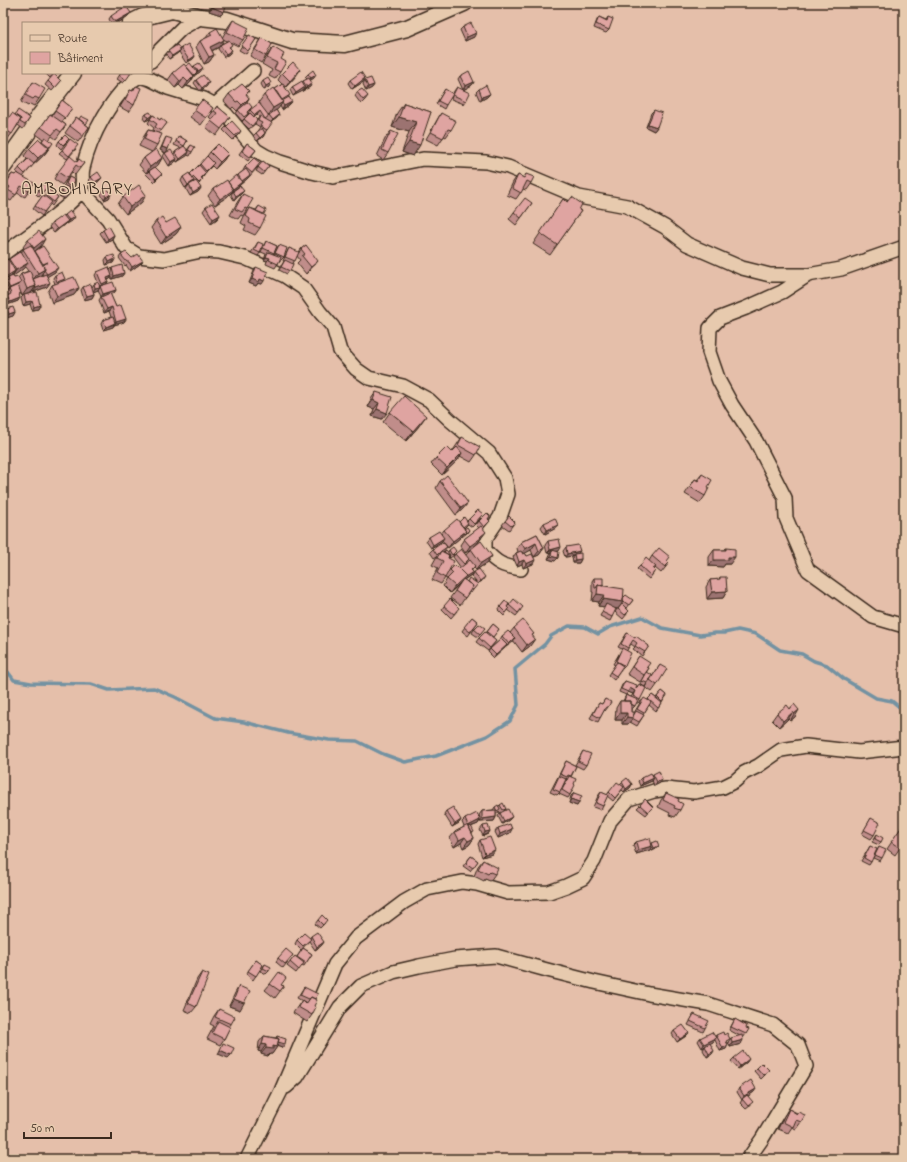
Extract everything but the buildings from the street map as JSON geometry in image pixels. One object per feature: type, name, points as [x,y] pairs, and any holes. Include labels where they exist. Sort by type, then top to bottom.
[{"type":"street","points":[[133,22],[143,17],[172,10],[201,17],[227,20],[292,41],[346,44],[407,28],[464,3]]},
{"type":"street","points":[[152,59],[182,28],[201,17]]},
{"type":"street","points":[[215,105],[253,71]]},
{"type":"street","points":[[3,167],[72,74]]},
{"type":"street","points":[[3,254],[73,200],[81,190],[82,170],[89,145],[99,125],[122,89],[140,74],[168,88],[204,99],[215,105],[226,114],[256,150],[280,162],[333,177],[423,159],[486,162],[508,167],[579,197],[627,206],[665,227],[687,244],[742,268],[770,275],[808,275],[841,269],[904,247]]},
{"type":"street","points":[[81,190],[108,220],[126,248],[139,256],[164,259],[201,251],[219,252],[245,258],[285,276],[302,288],[333,327],[340,351],[356,369],[369,378],[403,386],[430,400],[450,420],[489,453],[504,478],[508,494],[500,516],[486,539],[485,550],[495,561],[521,570]]},
{"type":"street","points":[[808,275],[782,292],[720,318],[710,328],[709,352],[719,381],[732,405],[756,440],[785,498],[786,518],[808,570],[873,617],[904,626]]},
{"type":"street","points":[[247,1159],[282,1091],[293,1062],[336,964],[356,938],[409,899],[427,889],[462,882],[477,884],[508,892],[549,892],[583,878],[594,861],[610,821],[629,799],[654,791],[666,789],[694,792],[723,787],[735,781],[744,773],[758,766],[781,750],[806,746],[859,752],[904,747]]},
{"type":"street","points":[[282,1091],[297,1076],[340,1007],[361,986],[393,972],[419,966],[455,959],[496,956],[600,983],[649,994],[708,1004],[773,1025],[798,1045],[806,1066],[762,1139],[748,1159]]},
{"type":"waterway","points":[[3,669],[8,672],[14,680],[31,683],[91,684],[109,690],[154,688],[215,718],[244,722],[288,733],[329,740],[357,741],[383,754],[405,762],[436,756],[487,736],[510,721],[518,705],[515,669],[545,644],[551,636],[569,626],[585,627],[598,634],[610,627],[642,617],[662,628],[700,635],[738,630],[756,634],[780,650],[802,654],[814,661],[827,665],[844,679],[876,698],[892,701],[904,711]]},
{"type":"district","name":"AMBOHIBARY","points":[[77,188]]}]
